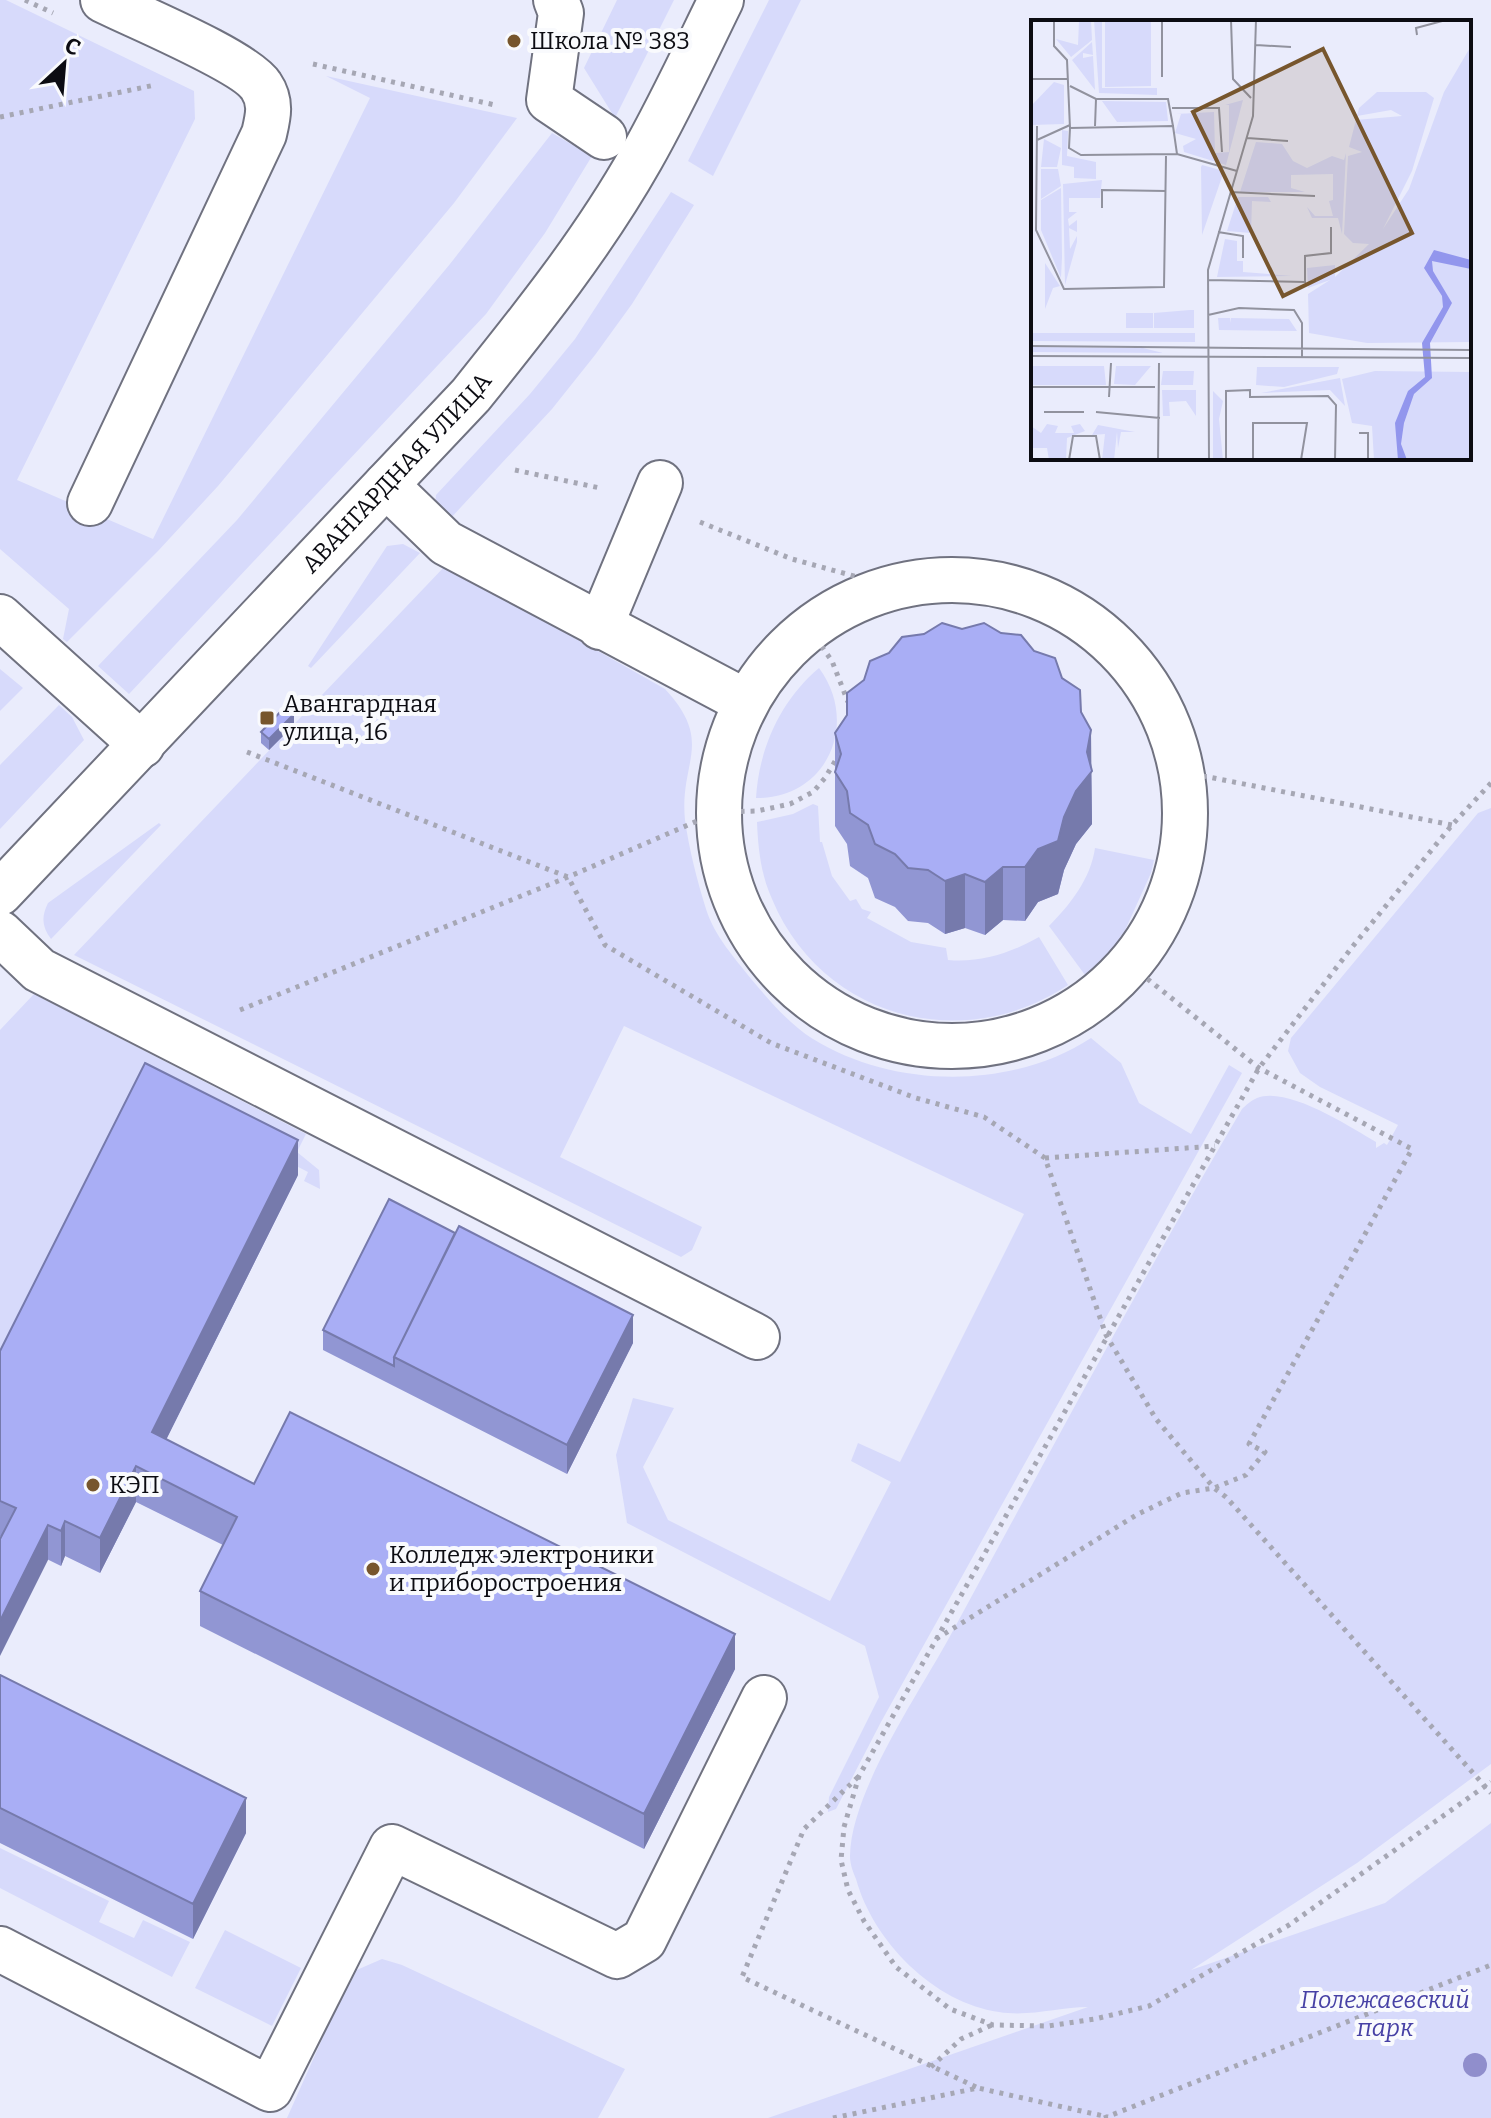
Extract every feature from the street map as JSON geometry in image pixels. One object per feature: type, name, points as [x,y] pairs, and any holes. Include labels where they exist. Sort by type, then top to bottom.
[{"type":"street","points":[[90,503],[264,134],[270,110],[262,87],[243,68],[103,0]]},
{"type":"street","points":[[556,0],[561,13],[549,100],[604,137]]},
{"type":"street","name":"АВАНГАРДНАЯ УЛИЦА","points":[[0,893],[471,395],[540,310],[581,254],[641,159],[721,0]]},
{"type":"street","points":[[600,627],[660,483]]},
{"type":"street","points":[[386,485],[446,543],[746,702]]},
{"type":"street","points":[[957,579],[1020,590],[1078,617],[1127,658],[1163,711],[1183,772],[1185,841],[1167,907],[1130,965],[1088,1004],[1038,1031],[983,1045],[926,1045],[870,1032],[820,1006],[777,968],[745,921],[725,868],[718,812],[725,755],[746,702],[784,651],[810,630],[835,611],[894,587],[957,579]]},
{"type":"street","points":[[0,617],[142,745]]},
{"type":"street","points":[[0,933],[39,970],[757,1337]]},
{"type":"street","points":[[0,1949],[270,2089],[392,1847],[617,1956],[644,1940],[764,1698]]},
{"type":"path","points":[[307,63],[508,108]]},
{"type":"path","points":[[0,117],[156,85]]},
{"type":"path","points":[[810,630],[840,675],[849,709]]},
{"type":"path","points":[[173,1039],[718,812],[757,811],[790,804],[813,792],[825,778],[841,747]]},
{"type":"path","points":[[247,752],[568,877],[605,945],[758,1036],[916,1098],[984,1117],[1045,1158],[1106,1335],[1156,1419],[1214,1488],[1226,1497],[1491,1793]]},
{"type":"path","points":[[1183,772],[1452,825]]},
{"type":"path","points":[[1491,783],[1452,825],[1353,946],[1259,1068],[859,1776],[844,1827],[841,1860],[848,1890],[864,1921],[896,1967],[950,2009],[993,2025],[1048,2026],[1149,2006],[1289,1925],[1491,1782]]},
{"type":"path","points":[[936,1640],[1138,1514],[1182,1493],[1214,1488],[1246,1475],[1265,1452],[1249,1444],[1412,1149],[1259,1068],[1130,965]]},
{"type":"path","points":[[1045,1158],[1215,1146]]},
{"type":"path","points":[[859,1776],[804,1829],[742,1977],[978,2088],[1107,2118],[1491,1965]]},
{"type":"path","points":[[931,2067],[961,2039],[993,2025]]},
{"type":"path","points":[[833,2118],[978,2088]]},
{"type":"green space","points":[[0,0],[6,0],[194,91],[195,119],[17,480],[153,539],[370,98],[326,76],[517,118],[454,203],[218,486],[67,642],[63,639],[69,609],[0,549]]},
{"type":"green space","points":[[617,0],[674,0],[615,118],[584,68]]},
{"type":"green space","points":[[769,0],[801,0],[713,176],[688,161]]},
{"type":"green space","points":[[552,133],[592,156],[545,233],[486,314],[129,694],[98,666],[237,520],[450,264]]},
{"type":"green space","points":[[671,192],[694,205],[632,304],[552,409],[449,520],[435,507],[436,495],[530,394],[575,339]]},
{"type":"green space","points":[[403,544],[420,553],[311,668],[308,666],[387,546]]},
{"type":"green space","points":[[446,565],[665,689],[680,708],[692,739],[684,800],[685,820],[703,898],[714,929],[759,988],[788,1019],[813,1039],[845,1055],[880,1067],[953,1077],[1026,1067],[1060,1055],[1091,1038],[1121,1063],[1139,1103],[1191,1134],[1229,1065],[1242,1073],[881,1722],[836,1809],[828,1812],[829,1797],[879,1697],[865,1646],[627,1523],[616,1455],[633,1398],[674,1408],[643,1467],[668,1520],[830,1601],[891,1482],[851,1461],[858,1443],[900,1462],[1024,1214],[624,1026],[560,1157],[702,1227],[692,1250],[681,1257],[74,955]]},
{"type":"green space","points":[[819,668],[831,689],[836,712],[836,734],[830,754],[818,772],[802,786],[781,795],[756,798],[762,761],[774,726],[794,695]]},
{"type":"green space","points":[[0,669],[23,688],[0,711]]},
{"type":"green space","points":[[59,705],[72,717],[84,740],[0,829],[0,765]]},
{"type":"green space","points":[[813,804],[818,806],[820,842],[832,876],[850,901],[856,899],[862,909],[871,912],[867,918],[911,942],[946,948],[948,960],[995,956],[1039,937],[1068,985],[1027,1006],[984,1018],[941,1020],[899,1013],[860,997],[825,973],[795,940],[772,899],[763,871],[757,832],[757,822],[793,814]]},
{"type":"green space","name":"Полежаевский парк","points":[[1491,808],[1491,1764],[1357,1863],[1191,1970],[1385,1903],[1491,1823],[1491,2118],[768,2118],[1088,2007],[999,2012],[952,1996],[910,1965],[876,1925],[852,1868],[853,1829],[862,1801],[891,1739],[1242,1109],[1257,1098],[1285,1098],[1335,1118],[1376,1142],[1376,1148],[1384,1143],[1387,1145],[1398,1125],[1320,1087],[1300,1073],[1288,1051],[1291,1038],[1478,813]]},
{"type":"green space","points":[[159,823],[161,825],[51,939],[44,922],[48,903]]},
{"type":"green space","points":[[1095,848],[1154,860],[1117,948],[1085,975],[1049,926],[1078,890],[1089,870]]},
{"type":"green space","points":[[34,994],[306,1134],[297,1152],[319,1170],[320,1189],[304,1181],[308,1172],[143,1087],[0,1372],[0,1030]]},
{"type":"green space","points":[[0,1848],[109,1901],[99,1922],[134,1938],[143,1920],[190,1942],[172,1977],[0,1888]]},
{"type":"green space","points":[[225,1930],[301,1968],[272,2026],[195,1988]]},
{"type":"green space","points":[[382,1959],[402,1965],[625,2069],[598,2118],[287,2118],[352,1972]]},
{"type":"building","points":[[942,623],[962,629],[984,623],[1001,633],[1021,635],[1034,651],[1055,658],[1062,678],[1080,690],[1081,712],[1091,730],[1087,752],[1092,771],[1076,791],[1064,817],[1058,841],[1038,849],[1025,867],[1003,867],[985,882],[965,874],[945,881],[928,870],[908,868],[895,854],[875,844],[868,825],[850,813],[847,791],[835,772],[841,754],[835,733],[847,715],[847,693],[864,680],[870,661],[889,653],[902,637],[924,634]]},
{"type":"building","points":[[286,706],[294,714],[269,739],[261,732]]},
{"type":"building","name":"КЭП","points":[[145,1063],[298,1140],[152,1432],[254,1484],[290,1412],[735,1634],[644,1814],[200,1591],[237,1517],[136,1466],[100,1538],[65,1521],[61,1531],[48,1525],[0,1621],[0,1539],[16,1508],[0,1501],[0,1351]]},
{"type":"building","points":[[389,1199],[455,1233],[394,1357],[394,1366],[323,1330]]},
{"type":"building","points":[[459,1226],[633,1315],[567,1445],[394,1357]]},
{"type":"building","points":[[0,1675],[246,1798],[193,1904],[0,1808]]},
{"type":"place","name":"Школа № 383","points":[[514,41]]},
{"type":"place","name":"Авангардная улица, 16","points":[[267,718]]},
{"type":"place","name":"КЭП","points":[[93,1485]]},
{"type":"place","name":"Колледж электроники и приборостроения","points":[[373,1569]]}]
